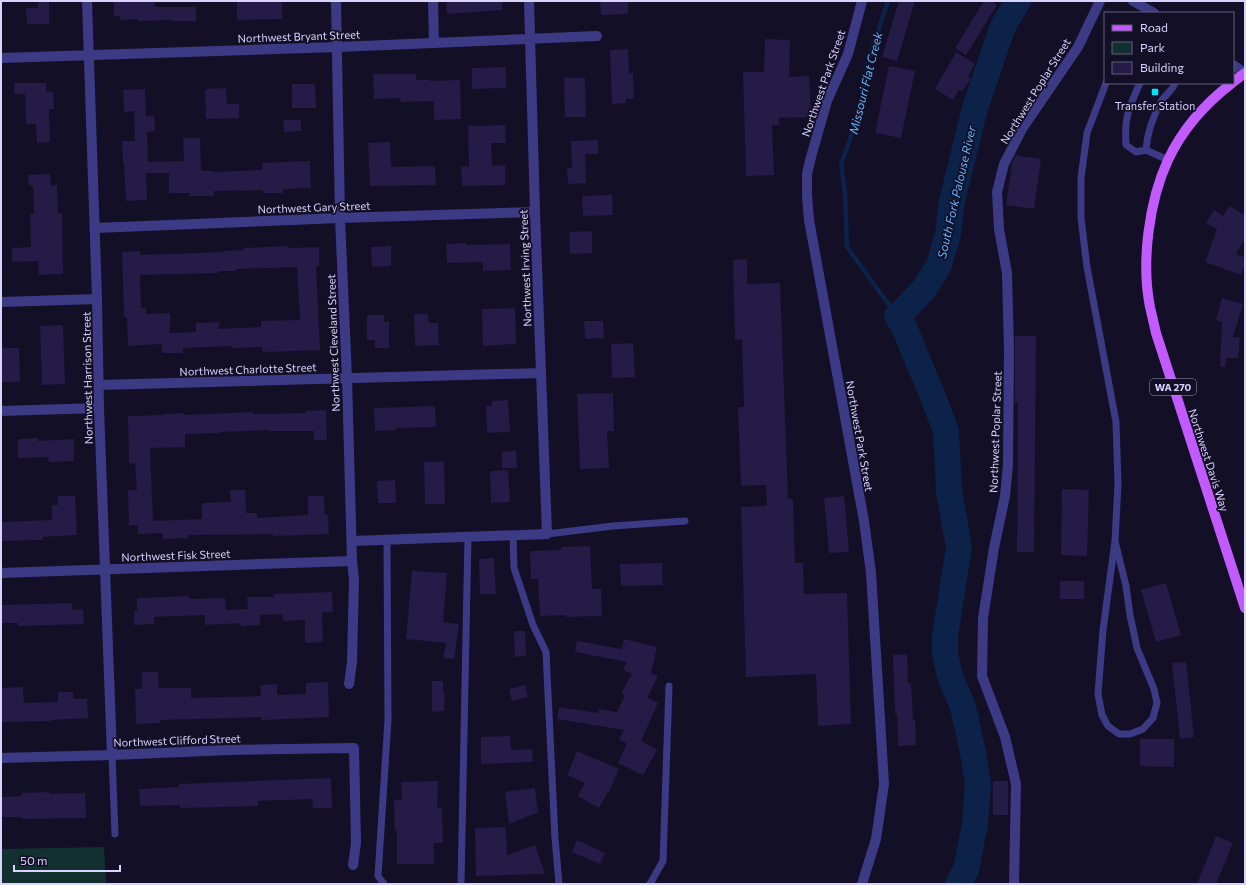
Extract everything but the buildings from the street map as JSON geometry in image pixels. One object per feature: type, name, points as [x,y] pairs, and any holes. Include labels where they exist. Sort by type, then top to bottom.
[{"type":"main road","name":"Northwest Davis Way","points":[[1234,81],[1245,73]]},
{"type":"main road","name":"Northwest Davis Way","points":[[1231,84],[1222,90],[1203,109],[1184,132],[1168,160],[1154,201],[1149,225],[1147,278],[1150,306],[1156,333],[1245,608]]},
{"type":"street","name":"Northwest Harrison Street","points":[[87,1],[95,228],[104,569],[112,755]]},
{"type":"street","name":"Northwest Cleveland Street","points":[[336,1],[340,218],[347,378],[352,561],[354,579],[352,662],[349,684]]},
{"type":"street","points":[[433,1],[434,43]]},
{"type":"street","name":"Northwest Irving Street","points":[[529,1],[547,534]]},
{"type":"street","name":"Northwest Park Street","points":[[862,1],[848,54],[827,102],[811,157],[808,174],[807,195],[809,220],[864,521],[871,573],[884,784],[876,839],[862,884]]},
{"type":"street","name":"Northwest Poplar Street","points":[[1014,884],[1016,784],[1005,737],[982,676],[983,618],[994,548],[1005,496],[1008,465],[1009,351],[1007,273],[999,228],[997,192],[1004,164],[1022,129],[1078,47],[1100,1]]},
{"type":"street","points":[[1134,1],[1141,10]]},
{"type":"street","name":"Northwest Bryant Street","points":[[1,58],[530,40],[597,36]]},
{"type":"street","points":[[1234,66],[1245,73]]},
{"type":"street","name":"Northwest Gary Street","points":[[95,228],[535,212]]},
{"type":"street","points":[[1,302],[97,299]]},
{"type":"street","name":"Northwest Charlotte Street","points":[[99,385],[541,372]]},
{"type":"street","points":[[1,411],[99,408]]},
{"type":"street","points":[[352,541],[547,534]]},
{"type":"street","name":"Northwest Fisk Street","points":[[1,573],[352,561]]},
{"type":"street","name":"Northwest Clifford Street","points":[[1,758],[230,750],[354,748],[356,843],[353,865]]},
{"type":"lane","points":[[1106,84],[1087,133],[1081,178],[1081,218],[1087,267],[1116,422],[1118,484],[1115,541],[1103,630],[1098,694],[1102,715],[1108,726],[1119,734],[1130,734],[1143,729],[1153,718],[1157,703],[1154,689],[1137,648],[1126,586],[1115,541]]},
{"type":"lane","points":[[1140,84],[1128,110],[1125,129],[1126,145],[1136,152],[1146,150],[1168,160]]},
{"type":"lane","points":[[1146,150],[1147,138],[1152,124],[1163,99],[1175,84]]},
{"type":"lane","points":[[547,534],[613,526],[685,521]]},
{"type":"lane","points":[[461,884],[468,536]]},
{"type":"lane","points":[[513,536],[514,568],[533,625],[546,652],[555,838],[560,884]]},
{"type":"lane","points":[[384,884],[378,876],[388,720],[387,540]]},
{"type":"lane","points":[[650,884],[663,861],[669,686]]},
{"type":"lane","points":[[112,755],[115,834]]},
{"type":"green space","points":[[104,847],[106,884],[1,884],[1,849]]},
{"type":"waterway","name":"Missouri Flat Creek","points":[[888,1],[869,58],[856,123],[841,164],[845,193],[847,247],[897,316]]},
{"type":"waterway","name":"South Fork Palouse River","points":[[958,884],[966,870],[975,824],[978,784],[963,707],[950,676],[945,654],[945,636],[959,547],[949,491],[946,431],[905,329],[897,316],[924,289],[939,265],[948,234],[952,201],[975,108],[1003,26],[1018,1]]},
{"type":"place","name":"Transfer Station","points":[[1155,92]]}]
